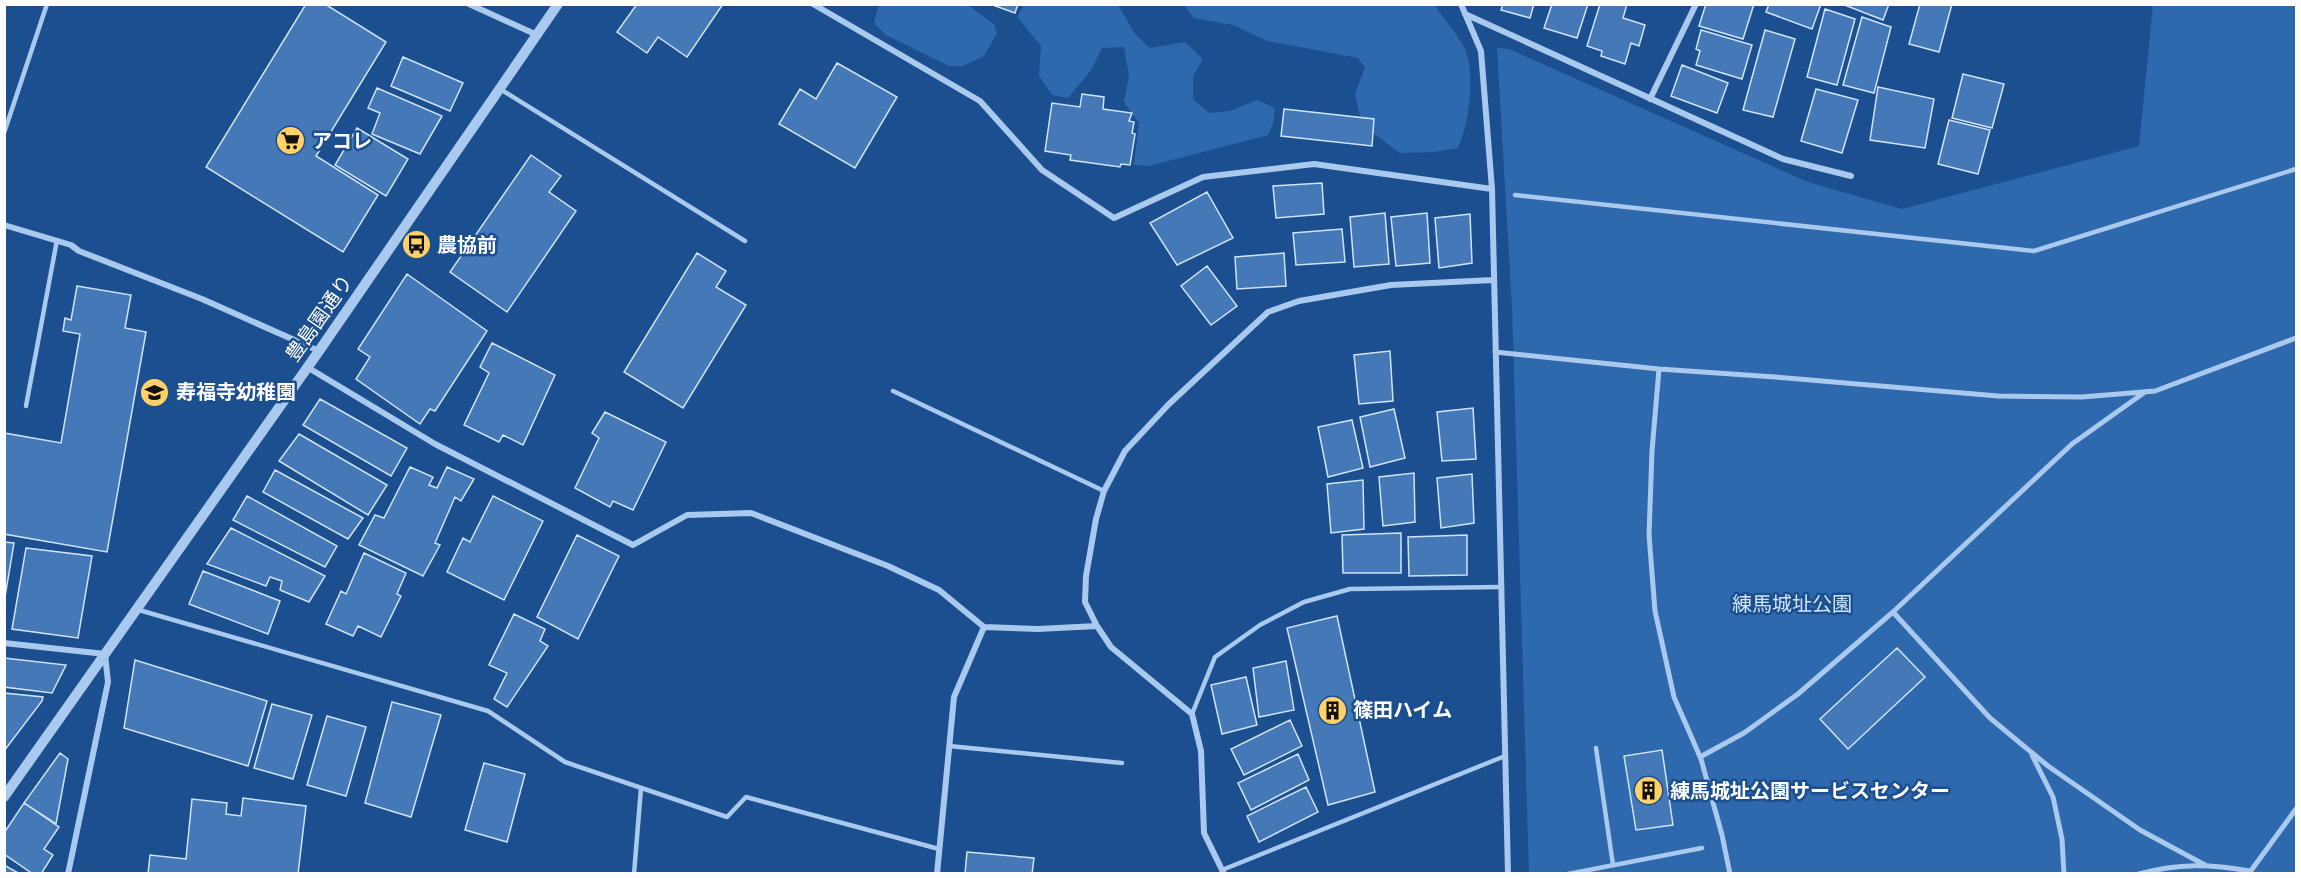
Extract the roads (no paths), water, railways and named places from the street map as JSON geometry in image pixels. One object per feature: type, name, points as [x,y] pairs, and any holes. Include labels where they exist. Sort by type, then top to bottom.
[{"type":"street","points":[[469,4],[537,35]]},
{"type":"street","name":"豊島園通り","points":[[4,797],[319,351],[558,4]]},
{"type":"street","points":[[813,4],[980,101],[1042,170],[1113,218],[1203,177],[1314,164],[1492,189]]},
{"type":"street","points":[[1461,4],[1481,51],[1492,189],[1508,873]]},
{"type":"street","points":[[1650,99],[1696,4]]},
{"type":"street","points":[[1465,14],[1783,159],[1851,176]]},
{"type":"street","points":[[4,225],[57,240],[79,251],[202,299],[319,351]]},
{"type":"street","points":[[1223,872],[1204,833],[1201,750],[1192,714],[1111,647],[1085,602],[1096,519],[1104,491],[1125,451],[1169,404],[1268,312],[1299,301],[1391,285],[1493,280]]},
{"type":"street","points":[[1495,352],[1659,369],[1998,396],[2082,397],[2155,391],[2296,338]]},
{"type":"street","points":[[307,367],[435,444],[633,544],[687,515],[751,513],[888,566],[929,585],[939,590],[984,627],[1038,630],[1097,626]]},
{"type":"street","points":[[1659,369],[1652,452],[1649,535],[1655,611],[1674,697],[1700,756],[1730,873]]},
{"type":"street","points":[[1700,756],[1744,733],[1798,694],[1893,612],[2072,444],[2147,391]]},
{"type":"street","points":[[1893,612],[1990,718],[2030,751],[2140,830],[2205,865]]},
{"type":"street","points":[[937,873],[954,697],[984,627]]},
{"type":"street","points":[[4,644],[105,654],[108,682],[68,873]]},
{"type":"street","points":[[2030,751],[2053,797],[2062,839],[2064,873]]},
{"type":"street","points":[[2139,873],[2162,867],[2211,864],[2250,872],[2296,810]]},
{"type":"lane","points":[[4,133],[48,4]]},
{"type":"lane","points":[[500,89],[745,241]]},
{"type":"lane","points":[[1515,195],[2034,251],[2296,169]]},
{"type":"lane","points":[[26,406],[57,240]]},
{"type":"lane","points":[[893,391],[1104,491]]},
{"type":"lane","points":[[1192,714],[1215,657],[1260,625],[1304,602],[1350,589],[1501,587]]},
{"type":"lane","points":[[136,609],[488,711],[565,762],[727,817],[746,796],[939,849]]},
{"type":"lane","points":[[949,746],[1122,764]]},
{"type":"lane","points":[[1596,748],[1613,865]]},
{"type":"lane","points":[[1223,872],[1505,756]]},
{"type":"lane","points":[[634,873],[641,788]]},
{"type":"lane","points":[[1568,873],[1702,848]]},
{"type":"place","name":"アコレ","points":[[291,141]]},
{"type":"place","name":"農協前","points":[[416,245]]},
{"type":"place","name":"寿福寺幼稚園","points":[[155,392]]},
{"type":"place","name":"篠田ハイム","points":[[1332,710]]},
{"type":"place","name":"練馬城址公園サービスセンター","points":[[1649,791]]},
{"type":"park label","name":"練馬城址公園","points":[[1792,604]]}]
